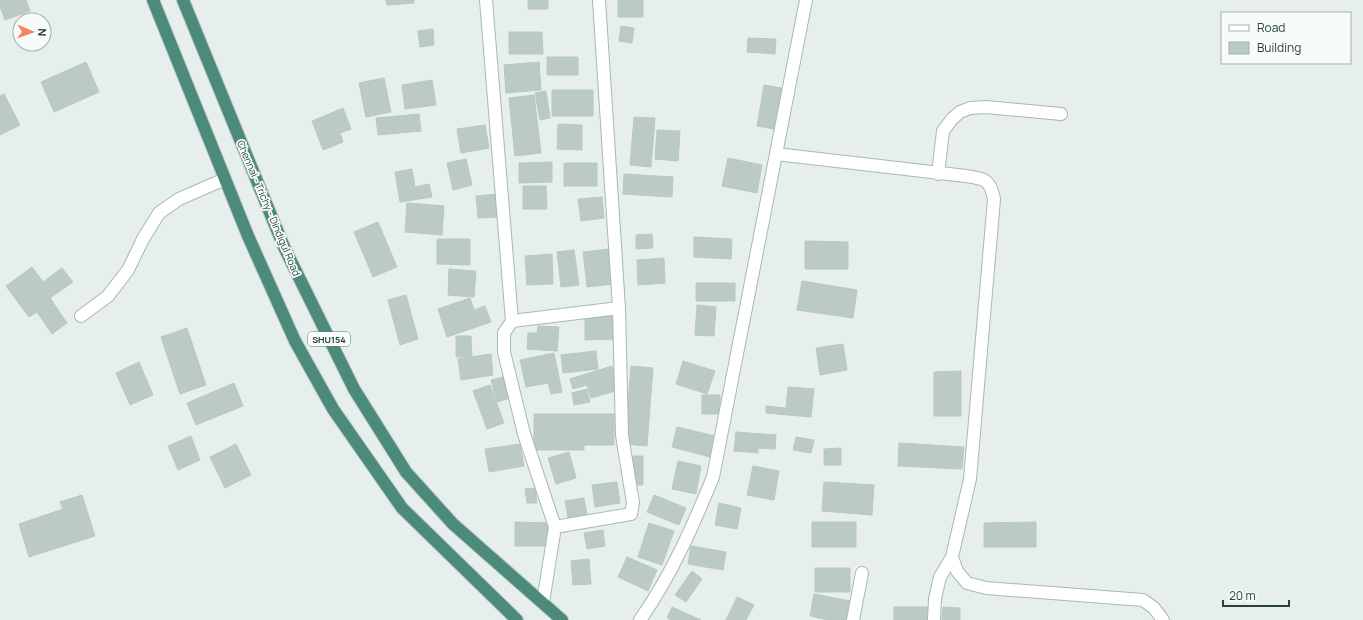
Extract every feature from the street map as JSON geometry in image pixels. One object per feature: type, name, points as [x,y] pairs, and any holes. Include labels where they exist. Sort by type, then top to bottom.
[{"type":"highway","points":[[153,0],[248,236],[295,341],[333,409],[402,508],[517,620]]},
{"type":"highway","name":"Chennai - Trichy - Dindigul Road","points":[[183,0],[284,248],[354,389],[406,472],[454,524],[562,620]]},
{"type":"street","points":[[486,0],[512,321],[504,333],[504,352],[524,434],[555,527],[543,602]]},
{"type":"street","points":[[555,527],[631,514],[633,503],[622,435],[619,308],[599,0]]},
{"type":"street","points":[[640,620],[655,599],[682,548],[700,510],[713,477],[806,0]]},
{"type":"street","points":[[938,174],[943,131],[952,119],[960,112],[970,108],[986,106],[1061,114]]},
{"type":"street","points":[[776,154],[984,179],[992,187],[994,199],[970,479],[952,557],[940,577],[935,600],[934,620]]},
{"type":"street","points":[[81,316],[108,296],[128,270],[143,239],[159,213],[179,199],[225,179]]},
{"type":"street","points":[[512,321],[619,308]]},
{"type":"street","points":[[952,557],[957,571],[967,583],[986,588],[1143,600],[1154,608],[1163,620]]},
{"type":"street","points":[[853,620],[862,573]]},
{"type":"building","points":[[0,0],[26,0],[30,11],[12,12],[12,17],[5,20],[0,6]]},
{"type":"building","points":[[386,0],[414,0],[414,3],[387,5]]},
{"type":"building","points":[[528,0],[548,0],[548,9],[528,9]]},
{"type":"building","points":[[618,0],[643,0],[643,17],[618,17]]},
{"type":"building","points":[[621,26],[634,28],[632,43],[619,41]]},
{"type":"building","points":[[433,29],[434,45],[420,47],[418,31]]},
{"type":"building","points":[[509,32],[542,32],[543,54],[509,54]]},
{"type":"building","points":[[748,38],[776,39],[775,54],[747,52]]},
{"type":"building","points":[[547,57],[578,57],[578,75],[547,75]]},
{"type":"building","points":[[86,62],[99,92],[54,112],[41,82]]},
{"type":"building","points":[[539,62],[541,90],[506,93],[504,65]]},
{"type":"building","points":[[384,78],[391,112],[366,117],[359,83]]},
{"type":"building","points":[[432,80],[436,105],[405,109],[402,85]]},
{"type":"building","points":[[764,85],[787,89],[779,130],[757,126]]},
{"type":"building","points":[[552,90],[593,90],[593,116],[552,116]]},
{"type":"building","points":[[546,91],[550,118],[540,120],[535,93]]},
{"type":"building","points":[[4,94],[20,125],[0,135],[0,96]]},
{"type":"building","points":[[534,95],[541,153],[515,156],[509,98]]},
{"type":"building","points":[[343,108],[351,129],[340,133],[343,142],[323,150],[312,121]]},
{"type":"building","points":[[419,114],[421,131],[378,135],[376,118]]},
{"type":"building","points":[[634,117],[655,118],[651,167],[630,165]]},
{"type":"building","points":[[558,124],[582,125],[582,150],[557,149]]},
{"type":"building","points":[[485,125],[489,148],[461,153],[457,129]]},
{"type":"building","points":[[657,130],[680,131],[678,161],[655,159]]},
{"type":"building","points":[[728,158],[762,165],[757,193],[722,186]]},
{"type":"building","points":[[466,159],[472,185],[453,190],[447,163]]},
{"type":"building","points":[[552,162],[552,182],[519,183],[519,163]]},
{"type":"building","points":[[564,163],[597,163],[597,186],[564,186]]},
{"type":"building","points":[[412,169],[415,187],[429,184],[432,197],[400,202],[395,172]]},
{"type":"building","points":[[624,174],[673,177],[672,197],[623,194]]},
{"type":"building","points":[[523,186],[546,186],[547,209],[523,209]]},
{"type":"building","points":[[498,194],[499,217],[478,218],[476,196]]},
{"type":"building","points":[[602,197],[604,218],[581,221],[578,199]]},
{"type":"building","points":[[407,203],[444,206],[442,235],[405,232]]},
{"type":"building","points":[[378,222],[397,267],[373,277],[354,232]]},
{"type":"building","points":[[652,234],[653,248],[636,249],[636,235]]},
{"type":"building","points":[[694,237],[732,239],[731,259],[694,257]]},
{"type":"building","points":[[437,239],[470,239],[470,265],[437,264]]},
{"type":"building","points":[[805,241],[848,242],[848,269],[805,269]]},
{"type":"building","points":[[609,249],[613,284],[587,287],[583,252]]},
{"type":"building","points":[[574,250],[579,285],[561,287],[557,252]]},
{"type":"building","points":[[552,254],[553,284],[527,285],[525,256]]},
{"type":"building","points":[[664,258],[665,283],[638,285],[637,260]]},
{"type":"building","points":[[32,267],[43,282],[62,268],[73,282],[50,298],[67,323],[52,334],[37,312],[29,317],[6,286]]},
{"type":"building","points":[[449,269],[476,271],[474,297],[448,295]]},
{"type":"building","points":[[802,281],[857,290],[853,318],[797,310]]},
{"type":"building","points":[[696,283],[735,283],[735,301],[696,301]]},
{"type":"building","points":[[406,295],[418,339],[400,345],[388,300]]},
{"type":"building","points":[[470,298],[474,310],[485,306],[491,322],[447,337],[438,309]]},
{"type":"building","points":[[697,305],[716,307],[714,336],[695,335]]},
{"type":"building","points":[[585,316],[614,316],[614,339],[585,340]]},
{"type":"building","points":[[538,326],[559,327],[557,351],[527,349],[528,333],[537,333]]},
{"type":"building","points":[[187,328],[206,385],[180,394],[161,337]]},
{"type":"building","points":[[456,336],[471,336],[472,357],[456,357]]},
{"type":"building","points":[[843,344],[847,370],[820,375],[816,348]]},
{"type":"building","points":[[596,351],[598,369],[563,373],[561,355]]},
{"type":"building","points":[[554,353],[562,392],[551,394],[548,383],[526,387],[520,360]]},
{"type":"building","points":[[491,354],[493,375],[461,380],[458,359]]},
{"type":"building","points":[[683,361],[715,371],[707,394],[676,384]]},
{"type":"building","points":[[139,362],[153,395],[130,405],[116,373]]},
{"type":"building","points":[[612,366],[619,390],[591,398],[587,385],[573,389],[570,379]]},
{"type":"building","points":[[631,366],[653,368],[647,446],[625,444]]},
{"type":"building","points":[[961,371],[961,416],[934,416],[934,372]]},
{"type":"building","points":[[503,377],[510,398],[497,402],[491,380]]},
{"type":"building","points":[[234,383],[243,406],[196,425],[187,403]]},
{"type":"building","points":[[490,385],[504,423],[487,429],[473,391]]},
{"type":"building","points":[[788,387],[814,389],[811,417],[766,413],[766,406],[786,408]]},
{"type":"building","points":[[587,389],[590,402],[574,405],[572,393]]},
{"type":"building","points":[[702,395],[720,395],[720,414],[702,414]]},
{"type":"building","points":[[534,414],[614,414],[614,445],[584,445],[584,450],[534,450]]},
{"type":"building","points":[[677,427],[715,436],[710,457],[672,447]]},
{"type":"building","points":[[736,432],[776,435],[775,449],[758,448],[758,453],[734,451]]},
{"type":"building","points":[[191,436],[200,460],[178,470],[168,446]]},
{"type":"building","points":[[796,437],[814,440],[811,453],[793,450]]},
{"type":"building","points":[[899,443],[964,447],[962,469],[898,466]]},
{"type":"building","points":[[236,444],[251,475],[225,488],[210,457]]},
{"type":"building","points":[[520,444],[524,466],[489,472],[485,449]]},
{"type":"building","points":[[841,448],[841,465],[824,465],[824,449]]},
{"type":"building","points":[[569,452],[576,478],[556,484],[548,458]]},
{"type":"building","points":[[633,456],[643,456],[643,485],[632,485]]},
{"type":"building","points":[[678,461],[701,466],[696,494],[672,489]]},
{"type":"building","points":[[753,466],[779,471],[774,500],[747,495]]},
{"type":"building","points":[[617,482],[620,503],[595,507],[592,485]]},
{"type":"building","points":[[824,482],[874,485],[872,515],[822,511]]},
{"type":"building","points":[[535,488],[537,503],[527,503],[525,489]]},
{"type":"building","points":[[82,495],[95,536],[29,557],[19,524],[63,509],[60,502]]},
{"type":"building","points":[[654,495],[686,508],[679,525],[647,512]]},
{"type":"building","points":[[584,498],[587,514],[568,518],[565,501]]},
{"type":"building","points":[[719,503],[741,508],[737,529],[715,525]]},
{"type":"building","points":[[515,522],[548,523],[548,546],[515,546]]},
{"type":"building","points":[[812,522],[856,522],[856,547],[812,547]]},
{"type":"building","points":[[1036,522],[1036,547],[984,547],[984,523]]},
{"type":"building","points":[[649,523],[674,531],[662,565],[638,557]]},
{"type":"building","points":[[603,530],[605,546],[587,549],[584,533]]},
{"type":"building","points":[[691,546],[726,552],[723,570],[688,564]]},
{"type":"building","points":[[627,557],[657,570],[648,591],[618,577]]},
{"type":"building","points":[[589,559],[591,584],[573,585],[571,561]]},
{"type":"building","points":[[815,568],[850,568],[850,592],[815,592]]},
{"type":"building","points":[[692,571],[702,579],[686,602],[675,595]]},
{"type":"building","points":[[814,594],[850,601],[846,620],[828,620],[810,616]]},
{"type":"building","points":[[737,597],[754,605],[746,620],[726,620]]},
{"type":"building","points":[[672,607],[701,620],[671,620],[667,618]]},
{"type":"building","points":[[894,607],[929,607],[929,620],[894,620]]},
{"type":"building","points":[[943,607],[960,608],[960,620],[942,620]]}]
